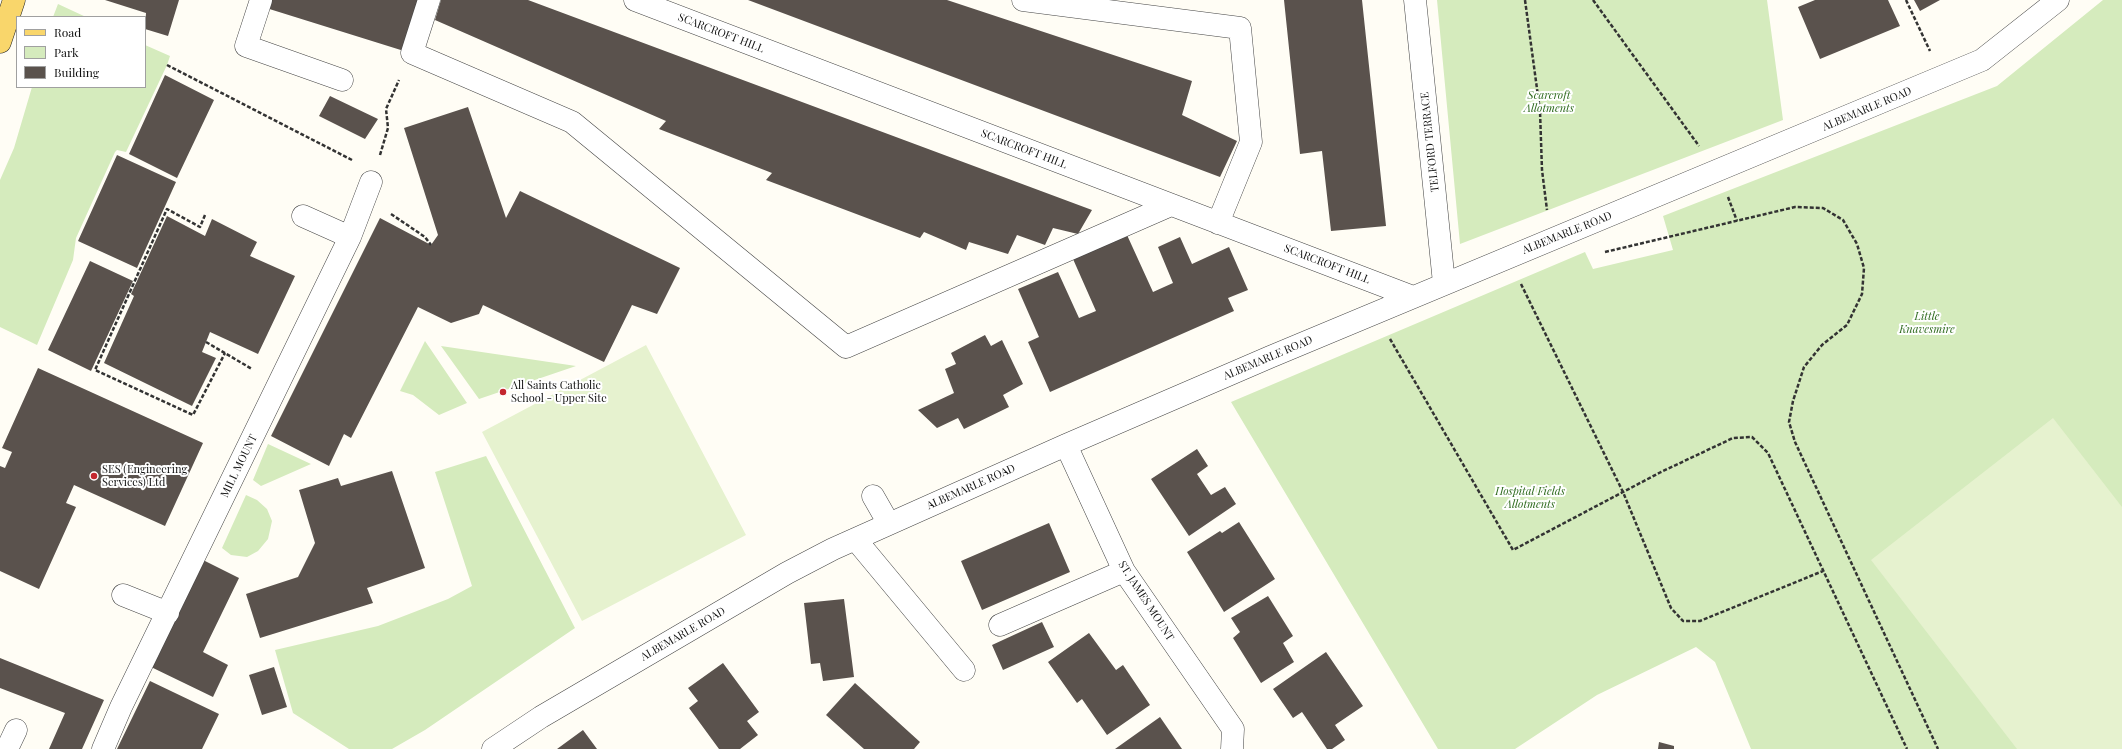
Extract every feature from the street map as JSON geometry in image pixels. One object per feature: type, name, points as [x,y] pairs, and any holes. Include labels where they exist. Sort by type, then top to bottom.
[{"type":"main road","points":[[0,42],[14,0]]},
{"type":"street","points":[[261,0],[246,46],[342,80]]},
{"type":"street","points":[[429,0],[412,53],[572,122],[846,347],[1171,204]]},
{"type":"street","name":"SCARCROFT HILL","points":[[635,0],[1413,296]]},
{"type":"street","points":[[1023,0],[1240,28],[1251,142],[1218,223]]},
{"type":"street","name":"TELFORD TERRACE","points":[[1415,0],[1444,283]]},
{"type":"street","name":"ALBEMARLE ROAD","points":[[493,749],[541,717],[787,573],[889,524],[1066,445],[1375,312],[1586,226],[1982,60],[2058,0]]},
{"type":"street","name":"MILL MOUNT","points":[[103,749],[121,707],[350,237],[370,184]]},
{"type":"street","points":[[303,216],[350,237]]},
{"type":"street","name":"ST. JAMES MOUNT","points":[[1066,445],[1124,572],[1233,729],[1232,749]]},
{"type":"street","points":[[873,496],[889,524]]},
{"type":"street","points":[[856,540],[964,670]]},
{"type":"street","points":[[1000,625],[1124,572]]},
{"type":"street","points":[[123,595],[168,613]]},
{"type":"path","points":[[1525,0],[1540,111],[1542,170],[1551,240]]},
{"type":"path","points":[[1593,0],[1717,171]]},
{"type":"path","points":[[1906,0],[1924,38]]},
{"type":"path","points":[[370,184],[384,145],[388,128],[386,109],[412,53]]},
{"type":"path","points":[[167,65],[283,127],[370,184],[381,207],[425,236],[431,245]]},
{"type":"path","points":[[1725,192],[1737,221]]},
{"type":"path","points":[[1586,226],[1604,252],[1795,207],[1823,208],[1843,220],[1858,244],[1864,268],[1862,294],[1847,325],[1822,345],[1804,367],[1793,401],[1789,422],[1795,442],[1938,749]]},
{"type":"path","points":[[205,215],[200,227],[167,209],[95,370],[193,415],[225,353]]},
{"type":"path","points":[[1507,257],[1623,492],[1671,608],[1683,621],[1700,621],[1823,571]]},
{"type":"path","points":[[1375,312],[1514,550],[1623,492],[1732,438],[1752,437],[1768,453],[1907,749]]},
{"type":"path","points":[[206,342],[257,372]]},
{"type":"green space","name":"Scarcroft Allotments","points":[[1437,0],[1767,0],[1783,120],[1460,244]]},
{"type":"green space","points":[[2103,0],[2122,0],[2122,749],[1751,749],[1715,662],[1696,647],[1597,695],[1515,749],[1438,749],[1231,402],[1585,252],[1593,269],[1673,250],[1663,216],[1997,86]]},
{"type":"green space","points":[[58,4],[84,16],[53,16]]},
{"type":"green space","points":[[146,45],[170,56],[126,152],[117,150],[115,152],[76,238],[73,260],[37,345],[0,327],[0,180],[14,148],[32,88],[146,88]]},
{"type":"green space","points":[[425,341],[467,403],[439,415],[413,395],[400,391]]},
{"type":"green space","points":[[646,345],[746,535],[582,621],[482,432]]},
{"type":"green space","points":[[441,346],[576,366],[479,399]]},
{"type":"green space","points":[[2053,418],[2122,507],[2122,749],[2017,749],[1871,560]]},
{"type":"green space","points":[[268,444],[311,464],[261,486],[253,480]]},
{"type":"green space","points":[[486,456],[575,628],[425,730],[392,749],[349,749],[293,713],[275,650],[378,626],[448,599],[472,586],[435,472]]},
{"type":"green space","points":[[246,495],[257,500],[267,509],[272,521],[268,539],[258,551],[247,557],[231,555],[222,548]]},
{"type":"building","points":[[105,0],[179,0],[168,36],[146,29],[146,13]]},
{"type":"building","points":[[265,0],[421,0],[404,51],[263,7]]},
{"type":"building","points":[[441,0],[528,0],[1092,210],[1078,234],[1053,228],[1045,245],[1017,235],[1008,254],[969,242],[966,250],[924,232],[920,238],[766,180],[772,173],[659,129],[666,121],[435,20]]},
{"type":"building","points":[[748,0],[947,0],[1192,81],[1182,115],[1237,141],[1220,177]]},
{"type":"building","points":[[1284,0],[1362,0],[1386,226],[1331,231],[1322,151],[1300,154]]},
{"type":"building","points":[[1815,0],[1888,0],[1900,26],[1820,59],[1798,7]]},
{"type":"building","points":[[1914,0],[1940,0],[1920,11]]},
{"type":"building","points":[[165,75],[214,100],[177,178],[129,154]]},
{"type":"building","points":[[330,96],[378,119],[365,139],[319,116]]},
{"type":"building","points":[[468,107],[506,218],[520,191],[680,268],[657,314],[632,305],[604,362],[483,305],[479,314],[451,323],[418,307],[351,438],[344,434],[329,466],[271,436],[380,218],[431,245],[438,235],[404,128]]},
{"type":"building","points":[[117,155],[176,182],[137,268],[78,241]]},
{"type":"building","points":[[167,216],[205,236],[212,219],[257,242],[250,256],[295,276],[258,354],[210,332],[202,352],[216,358],[192,406],[104,363],[134,296],[131,294]]},
{"type":"building","points":[[1127,235],[1153,292],[1173,283],[1158,247],[1180,237],[1192,264],[1229,247],[1248,290],[1228,298],[1234,311],[1050,392],[1028,342],[1039,337],[1018,289],[1058,272],[1079,318],[1096,311],[1073,259]]},
{"type":"building","points":[[90,261],[133,281],[91,371],[48,350]]},
{"type":"building","points":[[985,335],[991,346],[1002,340],[1023,384],[1003,395],[1009,407],[964,429],[958,418],[937,428],[918,410],[954,393],[945,369],[956,364],[951,353]]},
{"type":"building","name":"SES (Engineering Services) Ltd","points":[[38,368],[203,443],[165,526],[74,485],[66,503],[76,507],[39,589],[0,571],[0,466],[5,468],[12,452],[2,448]]},
{"type":"building","points":[[1197,449],[1208,466],[1197,474],[1211,495],[1225,487],[1236,504],[1189,536],[1151,479]]},
{"type":"building","points":[[392,471],[425,568],[367,588],[373,603],[260,638],[246,594],[298,577],[315,543],[299,490],[338,478],[341,486]]},
{"type":"building","points":[[1239,522],[1275,579],[1224,612],[1187,552],[1220,531],[1222,533]]},
{"type":"building","points":[[1049,523],[1070,572],[982,610],[961,561]]},
{"type":"building","points":[[203,560],[239,578],[203,652],[228,665],[213,697],[151,667]]},
{"type":"building","points":[[1268,596],[1293,636],[1283,643],[1294,662],[1261,683],[1233,638],[1240,632],[1231,618]]},
{"type":"building","points":[[844,599],[854,677],[823,681],[820,663],[811,664],[804,603]]},
{"type":"building","points":[[1042,622],[1054,647],[1003,670],[992,645]]},
{"type":"building","points":[[1089,633],[1116,670],[1123,665],[1150,705],[1107,735],[1082,699],[1077,703],[1048,662]]},
{"type":"building","points":[[1326,652],[1363,706],[1335,725],[1345,740],[1332,749],[1327,749],[1302,712],[1293,718],[1273,689]]},
{"type":"building","points":[[0,658],[104,700],[82,749],[49,749],[65,713],[0,688]]},
{"type":"building","points":[[723,663],[759,712],[747,721],[758,735],[740,749],[719,749],[689,708],[698,701],[688,688]]},
{"type":"building","points":[[274,667],[287,707],[262,715],[249,675]]},
{"type":"building","points":[[150,681],[219,714],[202,749],[117,749]]},
{"type":"building","points":[[855,683],[920,742],[914,749],[864,749],[826,715]]},
{"type":"building","points":[[1160,717],[1182,749],[1115,749]]},
{"type":"building","points":[[583,730],[597,749],[557,749]]},
{"type":"building","points":[[1659,742],[1674,746],[1674,749],[1658,749]]},
{"type":"place","name":"All Saints Catholic School - Upper Site","points":[[503,392]]},
{"type":"place","name":"SES (Engineering Services) Ltd","points":[[94,476]]},
{"type":"park label","name":"Little Knavesmire","points":[[1927,323]]},
{"type":"park label","name":"Hospital Fields Allotments","points":[[1530,498]]}]
